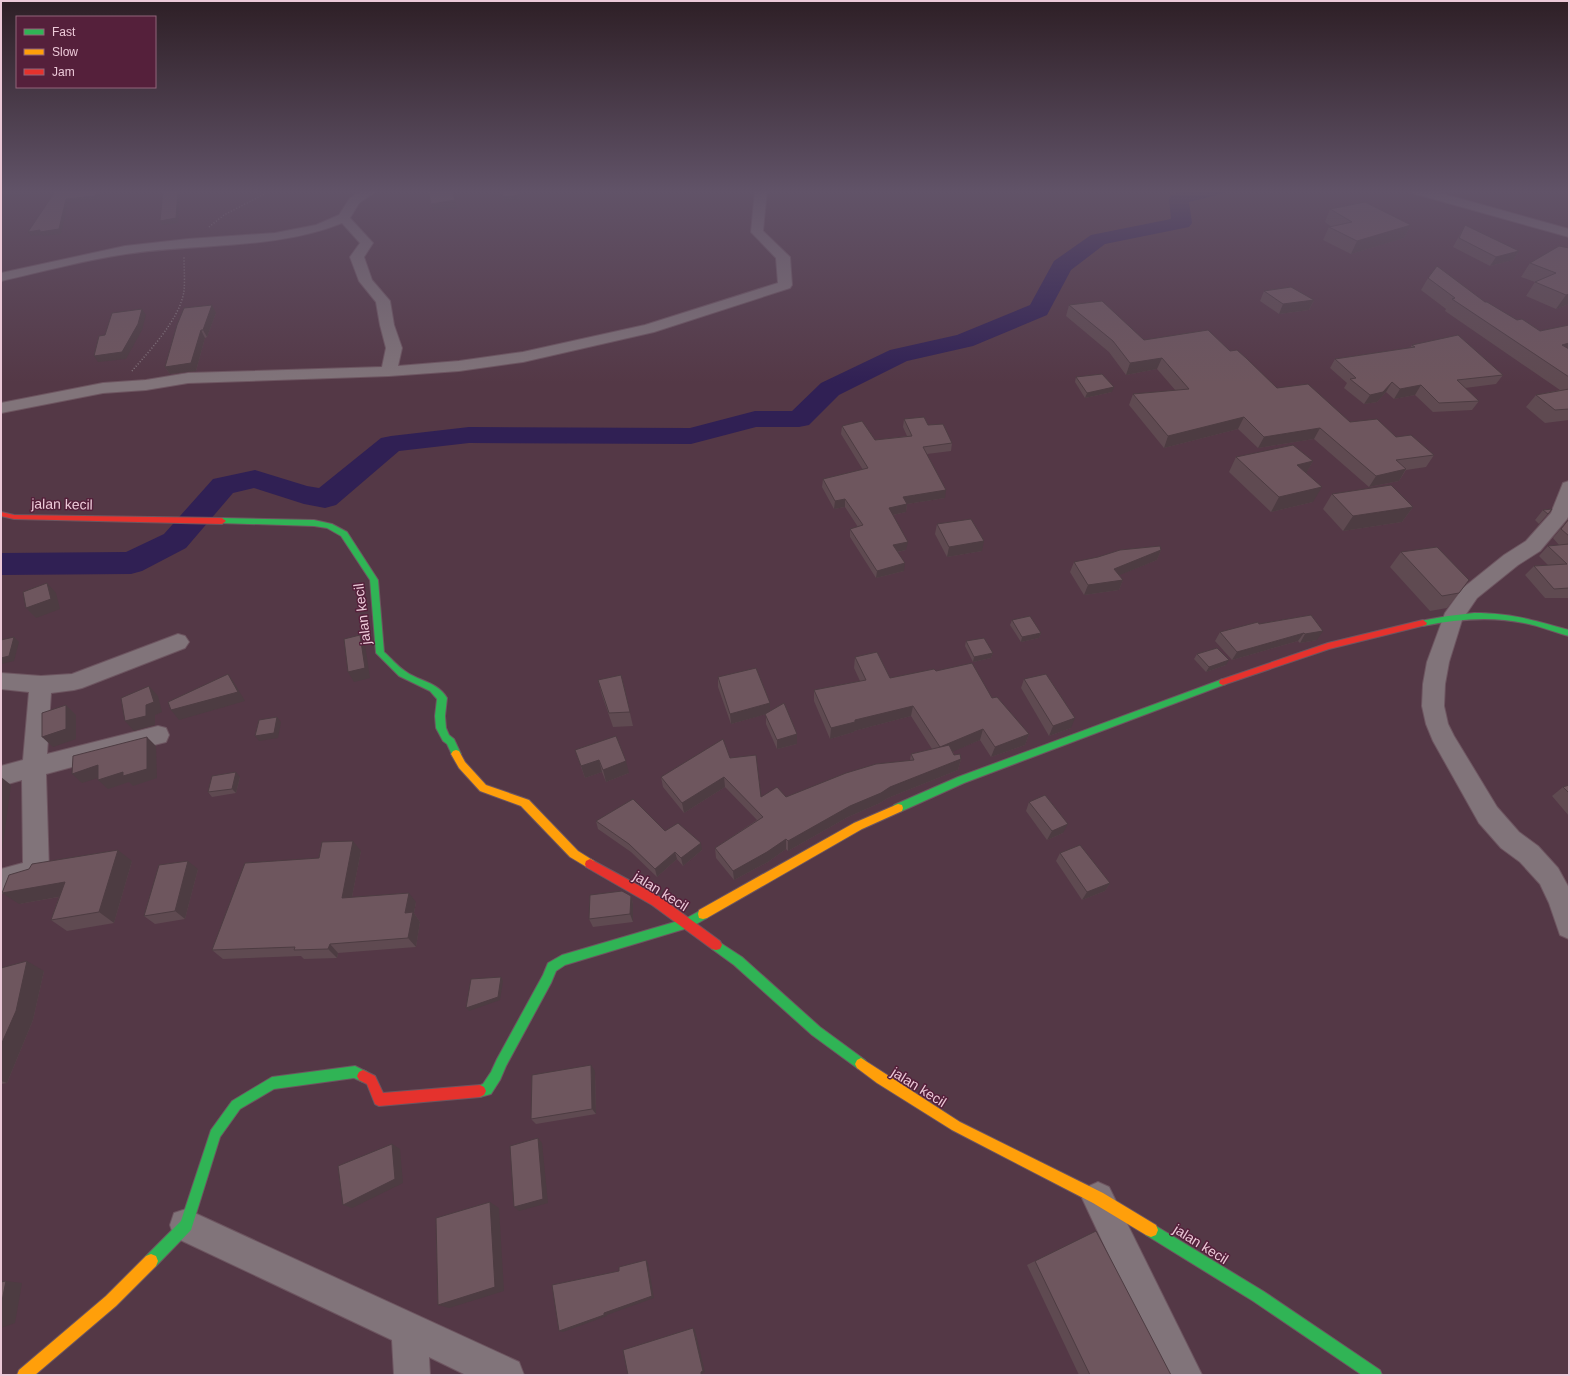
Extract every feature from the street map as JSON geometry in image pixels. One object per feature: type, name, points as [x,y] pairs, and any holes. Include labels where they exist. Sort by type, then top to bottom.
[{"type":"street","points":[[1,277],[106,254]]},
{"type":"street","points":[[360,254],[358,257],[366,281],[383,301],[387,325],[394,348],[389,371]]},
{"type":"street","points":[[1,408],[103,388],[188,378],[389,371],[459,366],[523,357],[649,329],[786,285],[783,257],[780,254]]},
{"type":"street","points":[[1569,487],[1560,515],[1533,546],[1511,560],[1470,593],[1452,618],[1438,662],[1432,706],[1437,724],[1445,741],[1488,815],[1510,840],[1529,854],[1549,876],[1562,901],[1569,926]]},
{"type":"street","name":"jalan kecil","points":[[1,514],[28,518],[303,522],[325,524],[338,529],[344,534],[374,580],[380,653],[402,674],[433,689],[442,698],[439,722],[445,738],[451,742],[462,765],[483,788],[525,803],[574,854],[596,868],[656,901],[687,923],[738,961],[816,1031],[881,1079],[956,1126],[1098,1198],[1258,1296],[1375,1375]]},
{"type":"street","points":[[24,1375],[111,1301],[186,1225],[215,1134],[236,1105],[272,1083],[355,1072],[371,1080],[379,1100],[487,1090],[496,1076],[501,1063],[552,968],[562,960],[687,923],[858,826],[961,780],[1260,668],[1328,646],[1452,618],[1502,616],[1526,620],[1569,633]]},
{"type":"street","points":[[1,681],[41,685],[74,682],[178,642]]},
{"type":"street","points":[[1,881],[36,871],[34,767],[41,685]]},
{"type":"street","points":[[1,776],[158,735]]},
{"type":"street","points":[[1098,1198],[1184,1375]]},
{"type":"street","points":[[186,1225],[506,1375]]},
{"type":"street","points":[[409,1329],[412,1375]]},
{"type":"path","points":[[120,387],[168,328],[179,306],[184,292],[185,254]]},
{"type":"building","points":[[1491,254],[1507,254],[1496,257]]},
{"type":"building","points":[[1545,254],[1569,254],[1569,294],[1566,295],[1535,282],[1556,273],[1530,263]]},
{"type":"building","points":[[1437,266],[1485,302],[1517,320],[1522,319],[1540,331],[1569,325],[1569,343],[1562,345],[1569,349],[1569,377],[1452,299],[1455,298],[1428,278]]},
{"type":"building","points":[[1291,287],[1314,300],[1283,304],[1264,291]]},
{"type":"building","points":[[1102,301],[1144,340],[1208,330],[1230,351],[1237,350],[1277,388],[1308,384],[1350,422],[1377,419],[1396,437],[1411,435],[1434,455],[1396,460],[1406,469],[1376,476],[1320,428],[1264,437],[1244,417],[1168,436],[1133,394],[1189,389],[1162,358],[1130,363],[1113,341],[1069,305]]},
{"type":"building","points":[[212,305],[203,330],[201,330],[191,363],[165,367],[177,325],[184,308]]},
{"type":"building","points":[[142,309],[138,324],[122,352],[94,356],[99,336],[105,335],[112,313]]},
{"type":"building","points":[[1458,335],[1503,375],[1457,380],[1479,401],[1439,403],[1421,385],[1400,389],[1392,382],[1383,392],[1370,395],[1350,379],[1356,378],[1335,359],[1415,347],[1412,345]]},
{"type":"building","points":[[1102,374],[1114,387],[1087,393],[1076,377]]},
{"type":"building","points":[[1569,389],[1569,409],[1555,410],[1536,395]]},
{"type":"building","points":[[924,417],[928,425],[943,424],[952,443],[923,447],[946,490],[903,497],[907,504],[889,508],[908,542],[893,545],[905,563],[877,571],[850,529],[863,525],[845,499],[835,501],[823,479],[868,468],[842,426],[862,421],[875,440],[912,436],[904,419]]},
{"type":"building","points":[[1293,445],[1313,461],[1297,465],[1322,487],[1279,497],[1236,457]]},
{"type":"building","points":[[1391,485],[1413,507],[1353,516],[1332,494]]},
{"type":"building","points":[[1552,509],[1548,514],[1543,510]]},
{"type":"building","points":[[971,519],[984,541],[949,547],[937,524]]},
{"type":"building","points":[[1569,519],[1569,536],[1561,529]]},
{"type":"building","points":[[1569,544],[1569,588],[1554,589],[1534,566],[1567,564],[1548,546]]},
{"type":"building","points":[[1160,546],[1161,550],[1114,569],[1123,580],[1088,585],[1074,562],[1098,557],[1120,550]]},
{"type":"building","points":[[1437,547],[1469,580],[1459,593],[1442,596],[1401,552]]},
{"type":"building","points":[[47,583],[51,599],[26,608],[23,592]]},
{"type":"building","points":[[1311,615],[1323,631],[1304,633],[1237,652],[1220,632],[1258,622],[1259,624]]},
{"type":"building","points":[[1030,616],[1041,633],[1022,637],[1012,620]]},
{"type":"building","points":[[360,635],[365,668],[348,672],[344,639]]},
{"type":"building","points":[[14,637],[9,656],[1,658],[1,640]]},
{"type":"building","points":[[984,638],[993,653],[974,657],[966,641]]},
{"type":"building","points":[[1217,648],[1229,660],[1209,667],[1197,654]]},
{"type":"building","points":[[877,652],[890,678],[934,669],[936,671],[972,663],[992,698],[997,697],[1029,734],[995,747],[983,729],[940,747],[913,706],[855,720],[855,722],[831,728],[814,690],[866,680],[855,657]]},
{"type":"building","points":[[756,668],[770,703],[730,714],[718,677]]},
{"type":"building","points":[[228,674],[238,692],[171,710],[168,702]]},
{"type":"building","points":[[1046,674],[1075,718],[1053,726],[1024,679]]},
{"type":"building","points":[[621,675],[630,712],[609,713],[598,680]]},
{"type":"building","points":[[149,686],[154,702],[146,705],[146,716],[125,721],[121,698]]},
{"type":"building","points":[[784,703],[797,734],[777,740],[765,714]]},
{"type":"building","points":[[66,705],[66,729],[42,737],[42,713]]},
{"type":"building","points":[[277,717],[274,733],[255,736],[259,720]]},
{"type":"building","points":[[616,736],[626,761],[603,770],[599,760],[581,766],[575,750]]},
{"type":"building","points":[[147,737],[147,769],[123,776],[123,772],[98,780],[98,765],[72,774],[73,756]]},
{"type":"building","points":[[723,739],[730,758],[756,755],[761,797],[777,787],[786,797],[846,773],[876,764],[914,760],[911,754],[949,745],[954,755],[960,754],[961,759],[890,787],[881,793],[850,806],[788,841],[786,839],[767,852],[733,871],[715,848],[763,817],[724,777],[682,803],[661,777]]},
{"type":"building","points":[[236,772],[232,789],[208,792],[212,776]]},
{"type":"building","points":[[1569,785],[1569,793],[1563,787]]},
{"type":"building","points":[[1045,795],[1068,824],[1052,831],[1029,802]]},
{"type":"building","points":[[633,799],[665,831],[678,823],[701,843],[681,858],[675,852],[655,869],[629,844],[596,821]]},
{"type":"building","points":[[353,841],[342,898],[409,893],[405,913],[413,912],[408,938],[330,944],[328,949],[294,950],[295,947],[212,950],[245,863],[319,858],[322,842]]},
{"type":"building","points":[[1080,845],[1110,883],[1087,892],[1060,853]]},
{"type":"building","points":[[118,850],[99,912],[51,920],[65,882],[2,893],[9,875],[29,869],[32,864]]},
{"type":"building","points":[[188,861],[175,911],[144,916],[159,865]]},
{"type":"building","points":[[622,891],[631,896],[630,914],[589,919],[590,895]]},
{"type":"building","points":[[27,961],[16,1011],[1,1045],[1,968]]},
{"type":"building","points":[[501,977],[498,997],[466,1008],[471,979]]},
{"type":"building","points":[[591,1065],[592,1109],[531,1119],[532,1075]]},
{"type":"building","points":[[538,1138],[543,1199],[514,1207],[510,1146]]},
{"type":"building","points":[[392,1144],[395,1179],[343,1205],[338,1166]]},
{"type":"building","points":[[490,1202],[495,1287],[438,1305],[436,1218]]},
{"type":"building","points":[[1096,1231],[1171,1375],[1090,1375],[1035,1261]]},
{"type":"building","points":[[646,1260],[652,1296],[559,1331],[552,1285],[619,1271],[619,1267]]},
{"type":"building","points":[[6,1281],[1,1306],[1,1282]]},
{"type":"building","points":[[693,1328],[703,1371],[701,1372],[701,1375],[628,1375],[623,1350]]},
{"type":"waterway","points":[[1,564],[131,563],[175,541],[223,486],[255,479],[304,495],[325,498],[391,444],[469,435],[691,436],[755,419],[799,419],[830,389],[899,355],[964,341],[1039,310],[1062,266],[1078,254]]},
{"type":"traffic: fast","points":[[222,521],[314,523],[329,526],[344,534],[374,580],[380,653],[402,674],[433,689],[442,698],[440,716],[441,728],[446,738],[451,742],[456,754]]},
{"type":"traffic: fast","points":[[1423,623],[1461,617],[1486,616],[1530,621],[1569,633]]},
{"type":"traffic: fast","points":[[898,808],[961,780],[1223,682]]},
{"type":"traffic: fast","points":[[480,1091],[487,1090],[496,1076],[501,1063],[547,979],[552,967],[562,960],[687,923],[703,914]]},
{"type":"traffic: fast","points":[[716,945],[738,961],[816,1031],[861,1064]]},
{"type":"traffic: fast","points":[[151,1261],[186,1225],[215,1134],[236,1105],[272,1083],[355,1072],[363,1076]]},
{"type":"traffic: fast","points":[[1151,1230],[1258,1296],[1375,1375]]},
{"type":"traffic: slow","points":[[456,754],[462,765],[483,788],[525,803],[574,854],[590,864]]},
{"type":"traffic: slow","points":[[703,914],[858,826],[898,808]]},
{"type":"traffic: slow","points":[[861,1064],[881,1079],[956,1126],[1098,1198],[1151,1230]]},
{"type":"traffic: slow","points":[[24,1375],[111,1301],[151,1261]]},
{"type":"traffic: jam","points":[[1,514],[14,517],[222,521]]},
{"type":"traffic: jam","points":[[1223,682],[1328,646],[1423,623]]},
{"type":"traffic: jam","points":[[590,864],[656,901],[716,945]]},
{"type":"traffic: jam","points":[[363,1076],[371,1080],[379,1100],[480,1091]]}]
